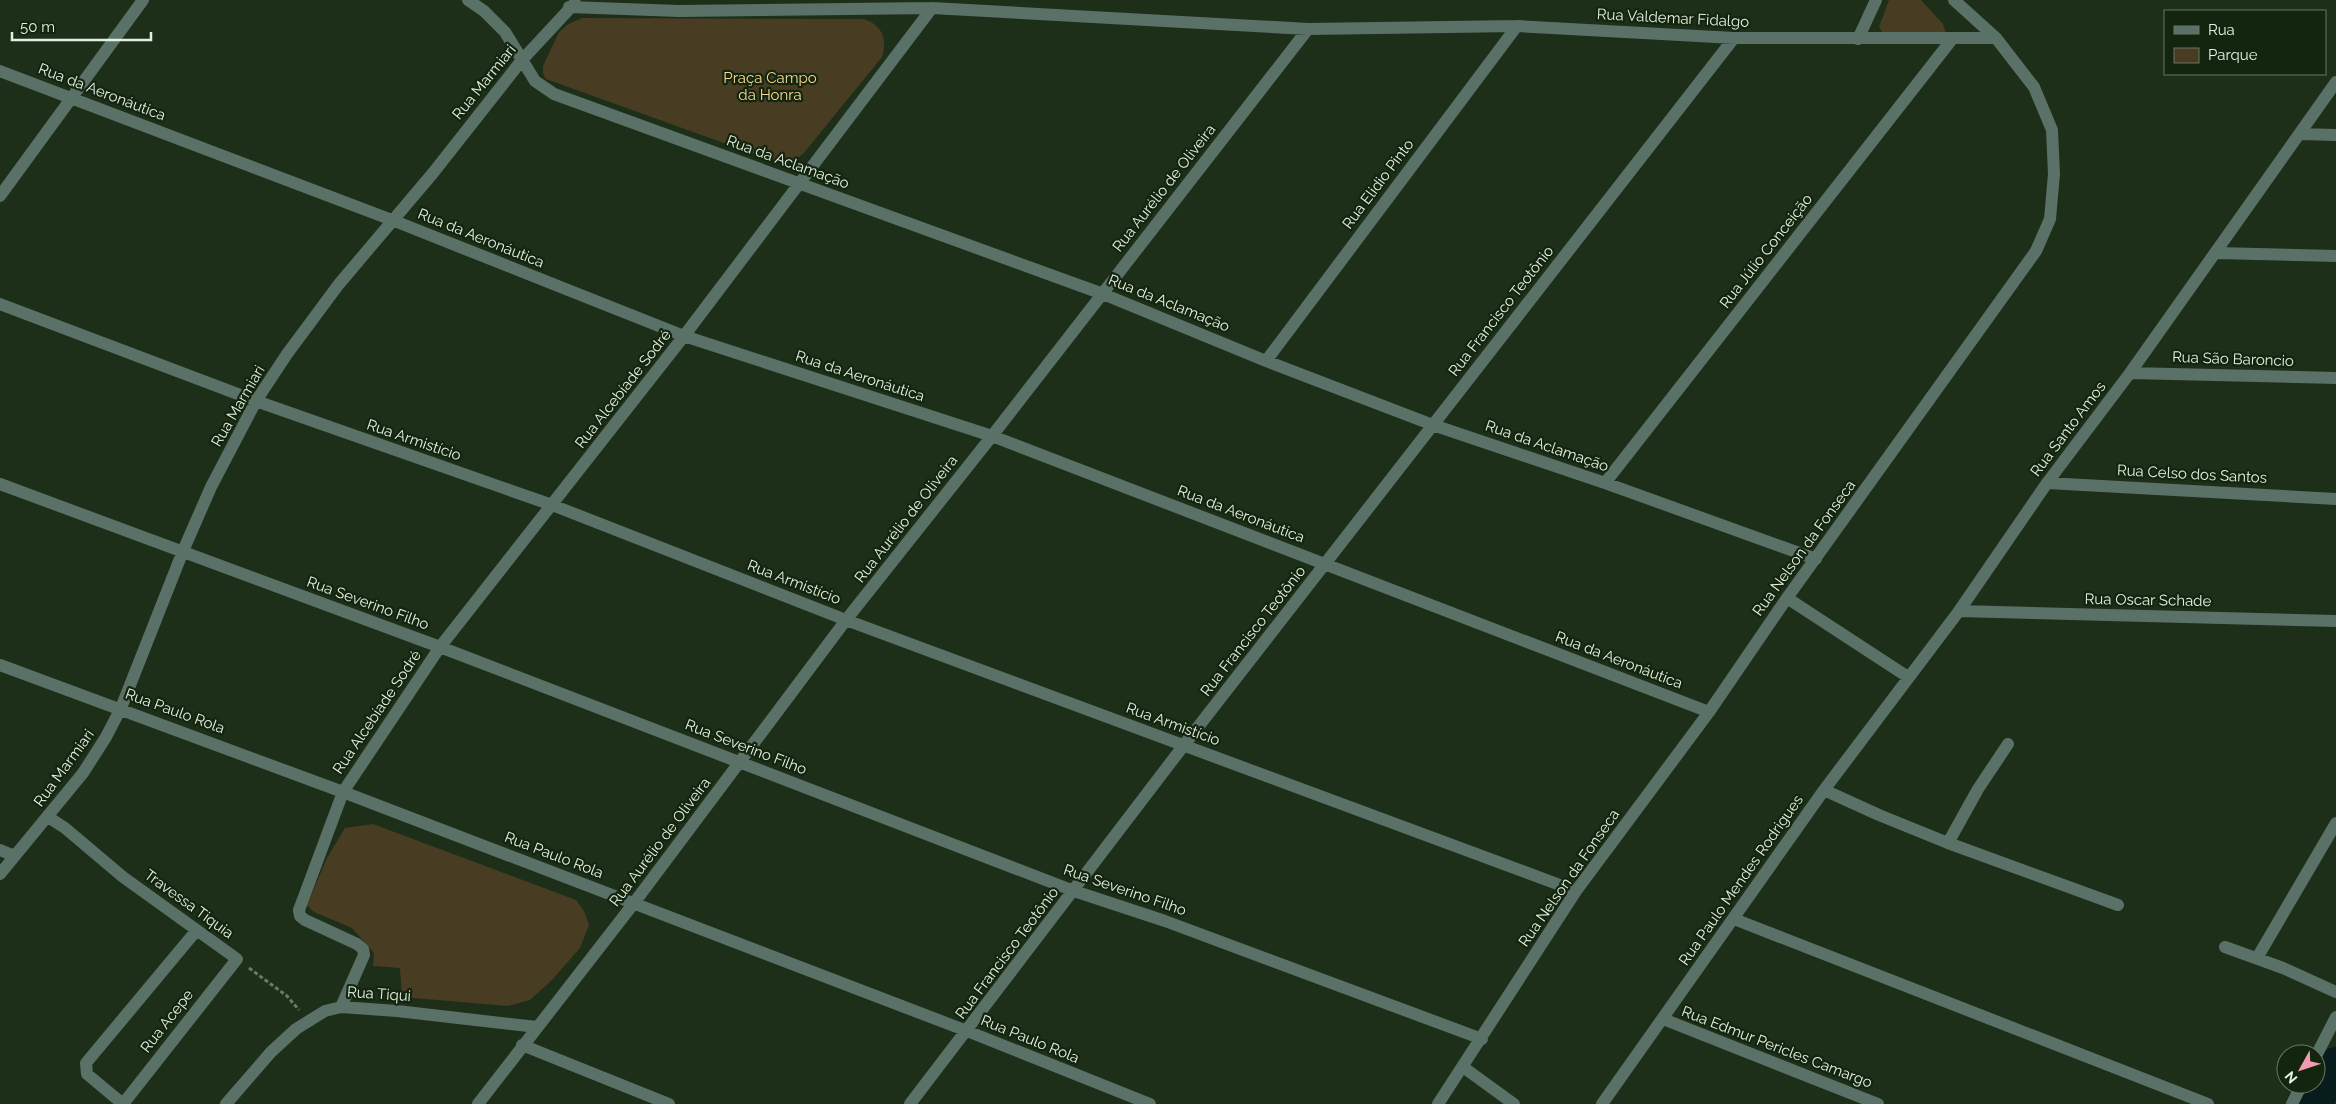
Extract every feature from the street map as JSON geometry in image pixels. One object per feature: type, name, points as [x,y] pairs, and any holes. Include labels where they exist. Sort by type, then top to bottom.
[{"type":"street","points":[[0,196],[143,0]]},
{"type":"street","name":"Rua da Aclamação","points":[[468,0],[484,11],[505,32],[535,81],[554,94],[1103,294],[1266,361],[1433,425],[1605,483],[1816,559]]},
{"type":"street","points":[[1858,39],[1876,0]]},
{"type":"street","name":"Rua Nelson da Fonseca","points":[[1438,1104],[1482,1039],[1576,891],[1709,712],[1787,598],[2036,252],[2050,219],[2054,174],[2052,130],[2034,87],[1996,38],[1954,0]]},
{"type":"street","name":"Rua Marmiari","points":[[0,874],[83,773],[106,737],[121,708],[182,551],[211,487],[256,401],[287,354],[339,284],[432,173],[522,60],[574,4]]},
{"type":"street","name":"Rua Valdemar Fidalgo","points":[[574,4],[679,11],[932,8],[1308,29],[1517,26],[1734,38],[1996,38]]},
{"type":"street","name":"Rua Alcebíade Sodré","points":[[341,1007],[364,955],[363,949],[357,944],[305,920],[300,916],[299,910],[343,792],[440,647],[684,336],[801,184],[932,8]]},
{"type":"street","name":"Rua Elidio Pinto","points":[[1266,361],[1517,26]]},
{"type":"street","name":"Rua Aurélio de Oliveira","points":[[478,1104],[522,1045],[634,904],[846,620],[992,436],[1308,29]]},
{"type":"street","name":"Rua Francisco Teotônio","points":[[910,1104],[1184,745],[1327,564],[1734,38]]},
{"type":"street","name":"Rua Júlio Conceição","points":[[1605,483],[1953,38]]},
{"type":"street","name":"Rua da Aeronáutica","points":[[0,71],[392,220],[684,336],[992,436],[1709,712]]},
{"type":"street","name":"Rua Santo Amos","points":[[1908,676],[1959,611],[2047,483],[2130,373],[2336,82]]},
{"type":"street","points":[[2300,134],[2336,135]]},
{"type":"street","points":[[2216,252],[2336,256]]},
{"type":"street","name":"Rua Armistício","points":[[0,304],[256,401],[552,505],[846,620],[1576,891]]},
{"type":"street","name":"Rua São Baroncio","points":[[2130,373],[2336,378]]},
{"type":"street","name":"Rua Celso dos Santos","points":[[2047,483],[2336,499]]},
{"type":"street","name":"Rua Severino Filho","points":[[0,484],[440,647],[1074,891],[1165,921],[1482,1039]]},
{"type":"street","points":[[1787,598],[1908,676]]},
{"type":"street","name":"Rua Oscar Schade","points":[[1959,611],[2336,621]]},
{"type":"street","name":"Rua Paulo Rola","points":[[0,665],[121,708],[343,792],[967,1031],[1150,1104]]},
{"type":"street","name":"Rua Paulo Mendes Rodrigues","points":[[1602,1104],[1824,790],[1908,676]]},
{"type":"street","points":[[1948,842],[1978,789],[2008,744]]},
{"type":"street","points":[[1824,790],[1879,815],[1948,842],[2118,905]]},
{"type":"street","name":"Travessa Tiquia","points":[[48,817],[123,877],[237,959]]},
{"type":"street","points":[[2257,958],[2336,823]]},
{"type":"street","points":[[0,850],[15,856]]},
{"type":"street","points":[[1734,919],[2208,1104]]},
{"type":"street","points":[[122,1104],[87,1074],[86,1066],[88,1060],[196,931]]},
{"type":"street","points":[[2225,947],[2257,958],[2336,992]]},
{"type":"street","name":"Rua Acepe","points":[[122,1104],[237,959]]},
{"type":"street","name":"Rua Tiqui","points":[[226,1104],[271,1052],[296,1028],[318,1014],[341,1007],[397,1011],[537,1028]]},
{"type":"street","points":[[2322,1044],[2336,1017]]},
{"type":"street","name":"Rua Edmur Pericles Camargo","points":[[1663,1019],[1878,1104]]},
{"type":"street","points":[[522,1045],[669,1104]]},
{"type":"street","points":[[1463,1066],[1514,1104]]},
{"type":"path","name":"Travessa Tiquia","points":[[237,959],[287,996],[308,1020]]},
{"type":"green space","points":[[1889,0],[1921,0],[1943,24],[1946,34],[1882,32],[1879,27]]},
{"type":"green space","name":"Praça Campo da Honra","points":[[582,18],[864,19],[879,29],[884,39],[884,50],[882,57],[803,154],[790,161],[778,162],[546,79],[543,74],[543,66],[559,32],[568,24]]},
{"type":"green space","points":[[373,824],[576,900],[584,911],[589,925],[580,948],[552,980],[530,1000],[508,1006],[402,997],[400,968],[373,966],[374,953],[352,928],[314,912],[307,905],[327,858],[345,828]]},
{"type":"waterway","points":[[2315,1104],[2336,1064]]}]
